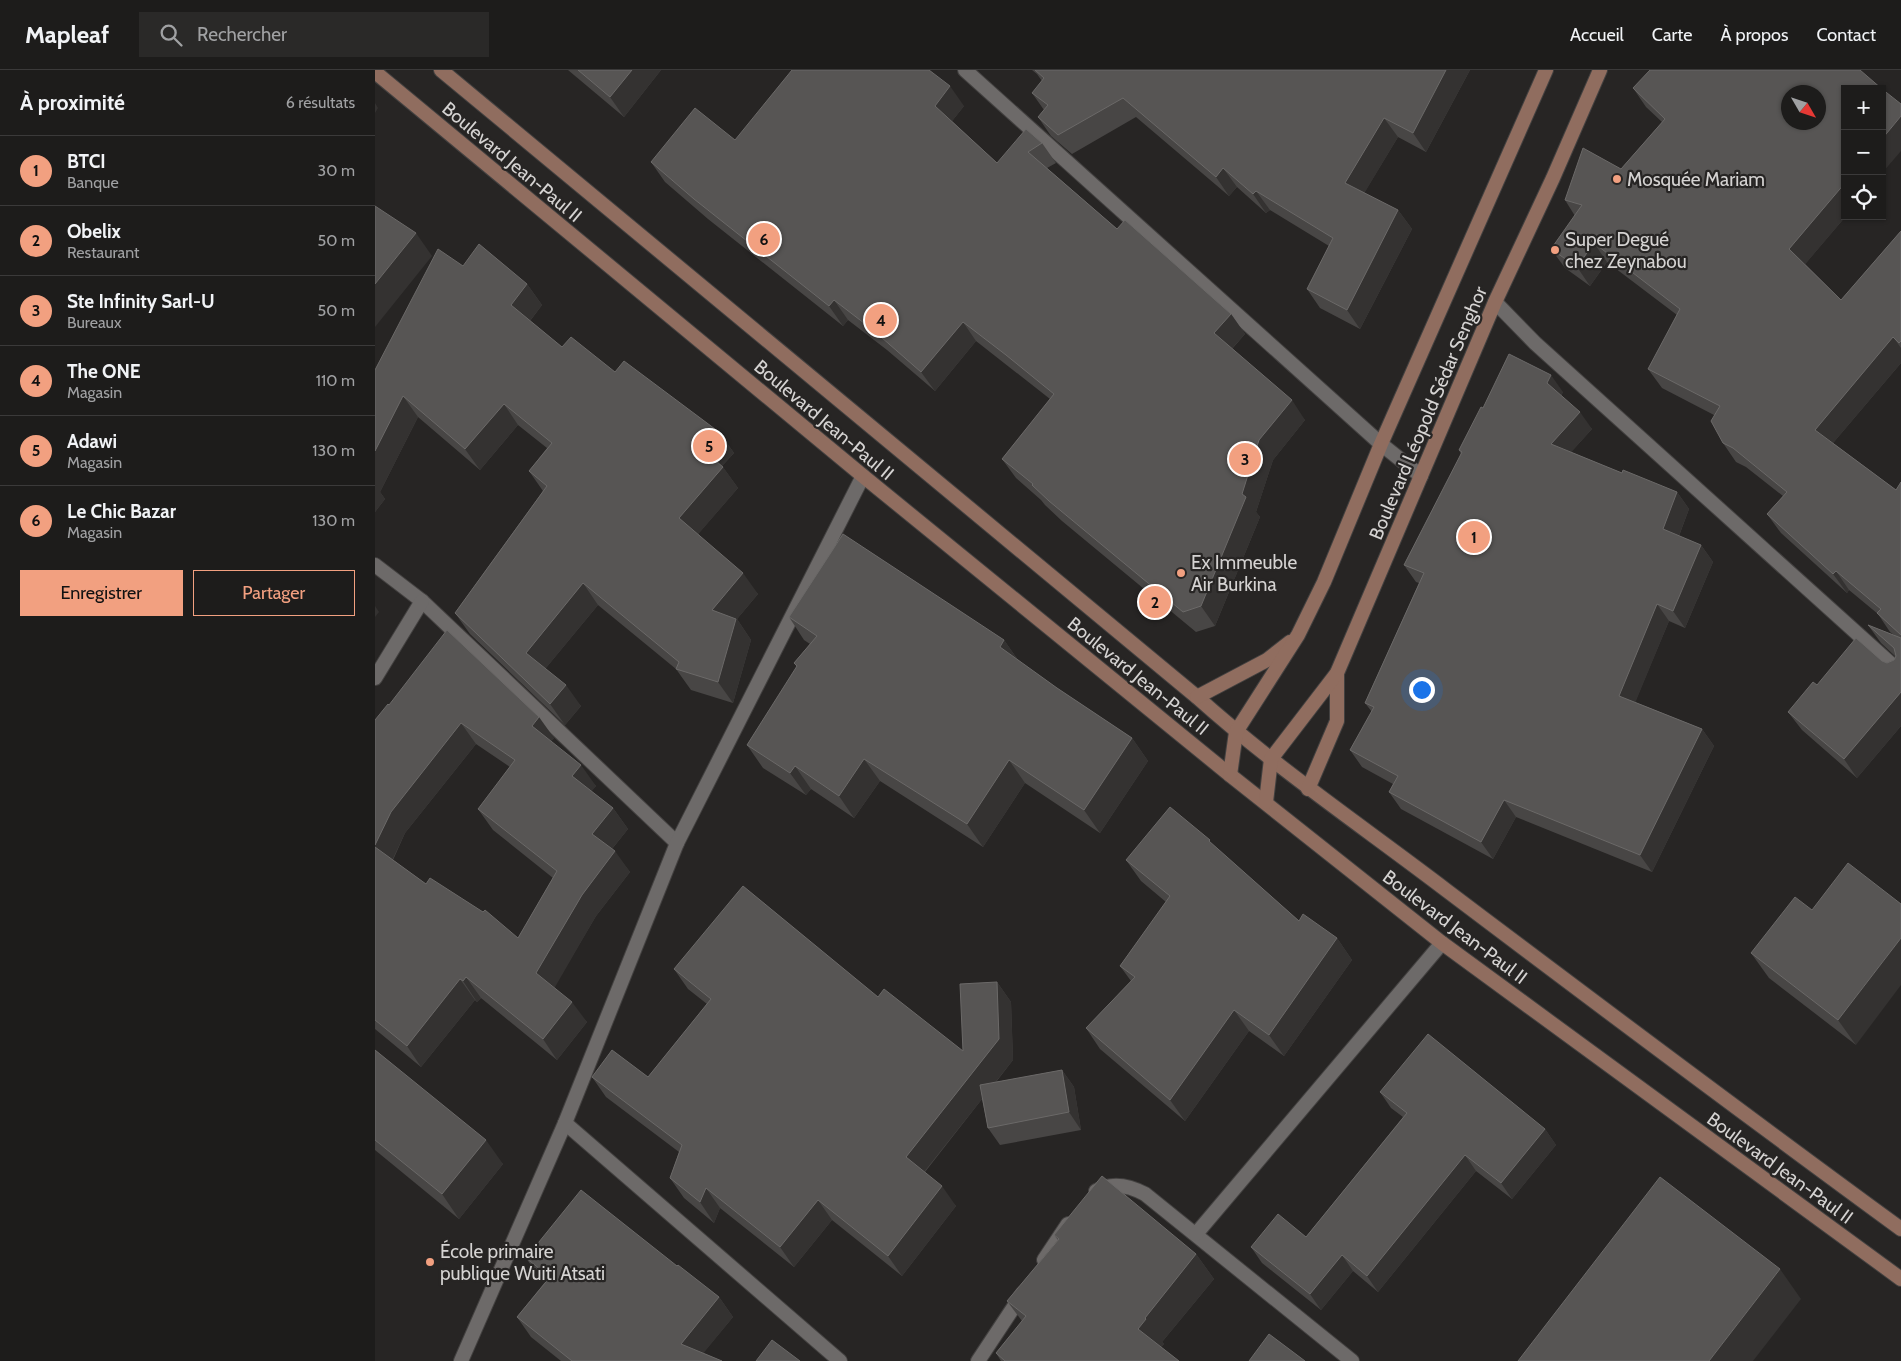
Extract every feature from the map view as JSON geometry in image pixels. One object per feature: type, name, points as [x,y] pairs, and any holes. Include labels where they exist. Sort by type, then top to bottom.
[{"type":"main road","name":"Boulevard Jean-Paul II","points":[[441,70],[1197,697],[1236,732],[1308,789],[1376,837],[1679,1066],[1901,1228]]},
{"type":"main road","name":"Boulevard Léopold Sédar Senghor","points":[[1236,732],[1299,635],[1324,582],[1381,444],[1546,70]]},
{"type":"main road","name":"Boulevard Léopold Sédar Senghor","points":[[1271,759],[1337,672],[1495,302],[1553,178],[1600,70]]},
{"type":"main road","name":"Boulevard Jean-Paul II","points":[[375,72],[863,476],[1230,775],[1442,943],[1901,1279]]},
{"type":"main road","points":[[1197,697],[1267,660],[1299,635]]},
{"type":"main road","points":[[1308,789],[1337,722],[1337,672]]},
{"type":"main road","points":[[1230,775],[1236,732]]},
{"type":"main road","points":[[1265,802],[1271,759]]},
{"type":"street","points":[[965,70],[1381,444],[1421,476]]},
{"type":"street","points":[[1495,302],[1535,343],[1901,672]]},
{"type":"street","points":[[461,1361],[565,1123],[677,844],[863,476]]},
{"type":"street","points":[[375,565],[422,601],[677,844]]},
{"type":"street","points":[[375,678],[422,601]]},
{"type":"street","points":[[1196,1234],[1442,943]]},
{"type":"street","points":[[565,1123],[840,1361]]},
{"type":"street","points":[[1088,1195],[1101,1188],[1132,1186],[1145,1194],[1352,1361]]},
{"type":"street","points":[[978,1361],[1077,1211]]},
{"type":"building","points":[[578,70],[632,70],[610,97]]},
{"type":"building","points":[[792,70],[929,70],[950,86],[935,106],[997,163],[1026,129],[1042,143],[1028,152],[1117,229],[1125,220],[1231,314],[1214,333],[1292,400],[1259,440],[1242,494],[1246,497],[1201,606],[1183,612],[1049,501],[1033,484],[1002,459],[1054,394],[1006,355],[963,322],[921,372],[873,330],[834,300],[829,306],[694,199],[651,162],[695,108],[735,140]]},
{"type":"building","points":[[1035,70],[1446,70],[1413,133],[1384,118],[1345,183],[1398,210],[1347,310],[1307,289],[1333,238],[1256,191],[1253,194],[1223,168],[1216,177],[1123,98],[1058,135],[1038,117],[1048,105],[1032,93],[1044,78]]},
{"type":"building","points":[[1650,70],[1860,70],[1877,85],[1841,85],[1841,188],[1789,249],[1841,300],[1901,231],[1901,341],[1899,343],[1893,337],[1815,430],[1896,490],[1901,482],[1901,635],[1877,613],[1881,609],[1836,571],[1833,574],[1767,514],[1787,492],[1733,448],[1723,443],[1711,421],[1720,406],[1648,369],[1680,309],[1594,243],[1577,267],[1551,249],[1582,205],[1565,200],[1583,148],[1621,169],[1665,119],[1633,88]]},
{"type":"building","points":[[1886,92],[1901,104],[1901,116],[1886,134]]},
{"type":"building","points":[[375,206],[416,233],[375,284]]},
{"type":"building","points":[[479,244],[527,284],[511,305],[562,347],[571,337],[615,372],[624,361],[719,432],[703,450],[723,467],[679,518],[743,573],[712,610],[736,619],[718,682],[676,669],[679,662],[583,583],[526,653],[566,685],[550,704],[455,613],[547,486],[529,471],[552,443],[504,404],[465,449],[403,396],[375,451],[375,370],[438,249],[463,266]]},
{"type":"building","points":[[1509,354],[1551,375],[1547,383],[1580,412],[1551,444],[1622,473],[1623,470],[1677,492],[1663,529],[1701,545],[1673,611],[1657,604],[1619,696],[1702,729],[1640,855],[1504,800],[1481,842],[1389,792],[1398,776],[1350,750],[1374,707],[1365,703],[1424,573],[1404,565],[1462,452],[1459,450],[1481,407],[1483,408]]},
{"type":"building","points":[[843,534],[1004,640],[1000,647],[1132,738],[1084,810],[1009,760],[967,824],[864,759],[839,796],[795,766],[790,773],[747,745],[797,666],[794,663],[817,636],[789,617]]},
{"type":"building","points":[[1868,625],[1901,638],[1901,692],[1844,759],[1788,712],[1813,682],[1817,685],[1856,638],[1882,661],[1887,663],[1894,660],[1896,656],[1894,648]]},
{"type":"building","points":[[447,630],[539,717],[532,726],[581,765],[572,776],[613,808],[592,834],[615,851],[582,895],[536,973],[572,1002],[543,1039],[466,977],[463,981],[460,979],[407,1046],[375,1020],[375,847],[426,884],[430,878],[483,912],[485,910],[518,938],[557,871],[478,809],[515,760],[461,723],[391,812],[375,845],[375,720],[389,705]]},
{"type":"building","points":[[1170,807],[1210,840],[1299,921],[1303,914],[1337,938],[1269,1035],[1234,1010],[1170,1100],[1086,1028],[1135,977],[1120,966],[1170,896],[1126,860]]},
{"type":"building","points":[[1848,863],[1901,904],[1901,938],[1838,1020],[1751,953],[1795,897],[1812,910]]},
{"type":"building","points":[[743,886],[878,997],[884,989],[963,1051],[960,984],[997,982],[999,1039],[906,1157],[942,1186],[888,1256],[818,1200],[780,1247],[706,1188],[700,1202],[670,1178],[682,1145],[592,1077],[612,1050],[648,1077],[711,999],[674,969]]},
{"type":"building","points":[[1428,1034],[1545,1129],[1501,1183],[1465,1155],[1367,1276],[1342,1255],[1310,1294],[1251,1247],[1278,1214],[1306,1237],[1407,1113],[1380,1092]]},
{"type":"building","points":[[375,1050],[486,1140],[442,1194],[375,1140]]},
{"type":"building","points":[[1062,1070],[1069,1112],[988,1128],[980,1085]]},
{"type":"building","points":[[1102,1176],[1196,1254],[1138,1329],[1179,1361],[1005,1361],[996,1353],[1026,1316],[1007,1301],[1059,1239],[1054,1235]]},
{"type":"building","points":[[1660,1177],[1780,1269],[1709,1361],[1518,1361]]},
{"type":"building","points":[[581,1190],[719,1297],[681,1344],[722,1361],[572,1361],[517,1317],[550,1277],[526,1258]]},
{"type":"building","points":[[1269,1334],[1305,1361],[1249,1361]]},
{"type":"building","points":[[772,1340],[800,1361],[756,1361]]},
{"type":"place","name":"Mosquée Mariam","points":[[1617,179]]},
{"type":"place","name":"Le Chic Bazar","points":[[764,239]]},
{"type":"place","name":"Super Degué chez Zeynabou","points":[[1555,250]]},
{"type":"place","name":"The ONE","points":[[881,320]]},
{"type":"place","name":"Adawi","points":[[709,446]]},
{"type":"place","name":"Ste Infinity Sarl-U","points":[[1245,459]]},
{"type":"place","name":"BTCI","points":[[1474,537]]},
{"type":"place","name":"Ex Immeuble Air Burkina","points":[[1181,573]]},
{"type":"place","name":"Obelix","points":[[1155,602]]},
{"type":"place","name":"École primaire publique Wuiti Atsati","points":[[430,1262]]}]
